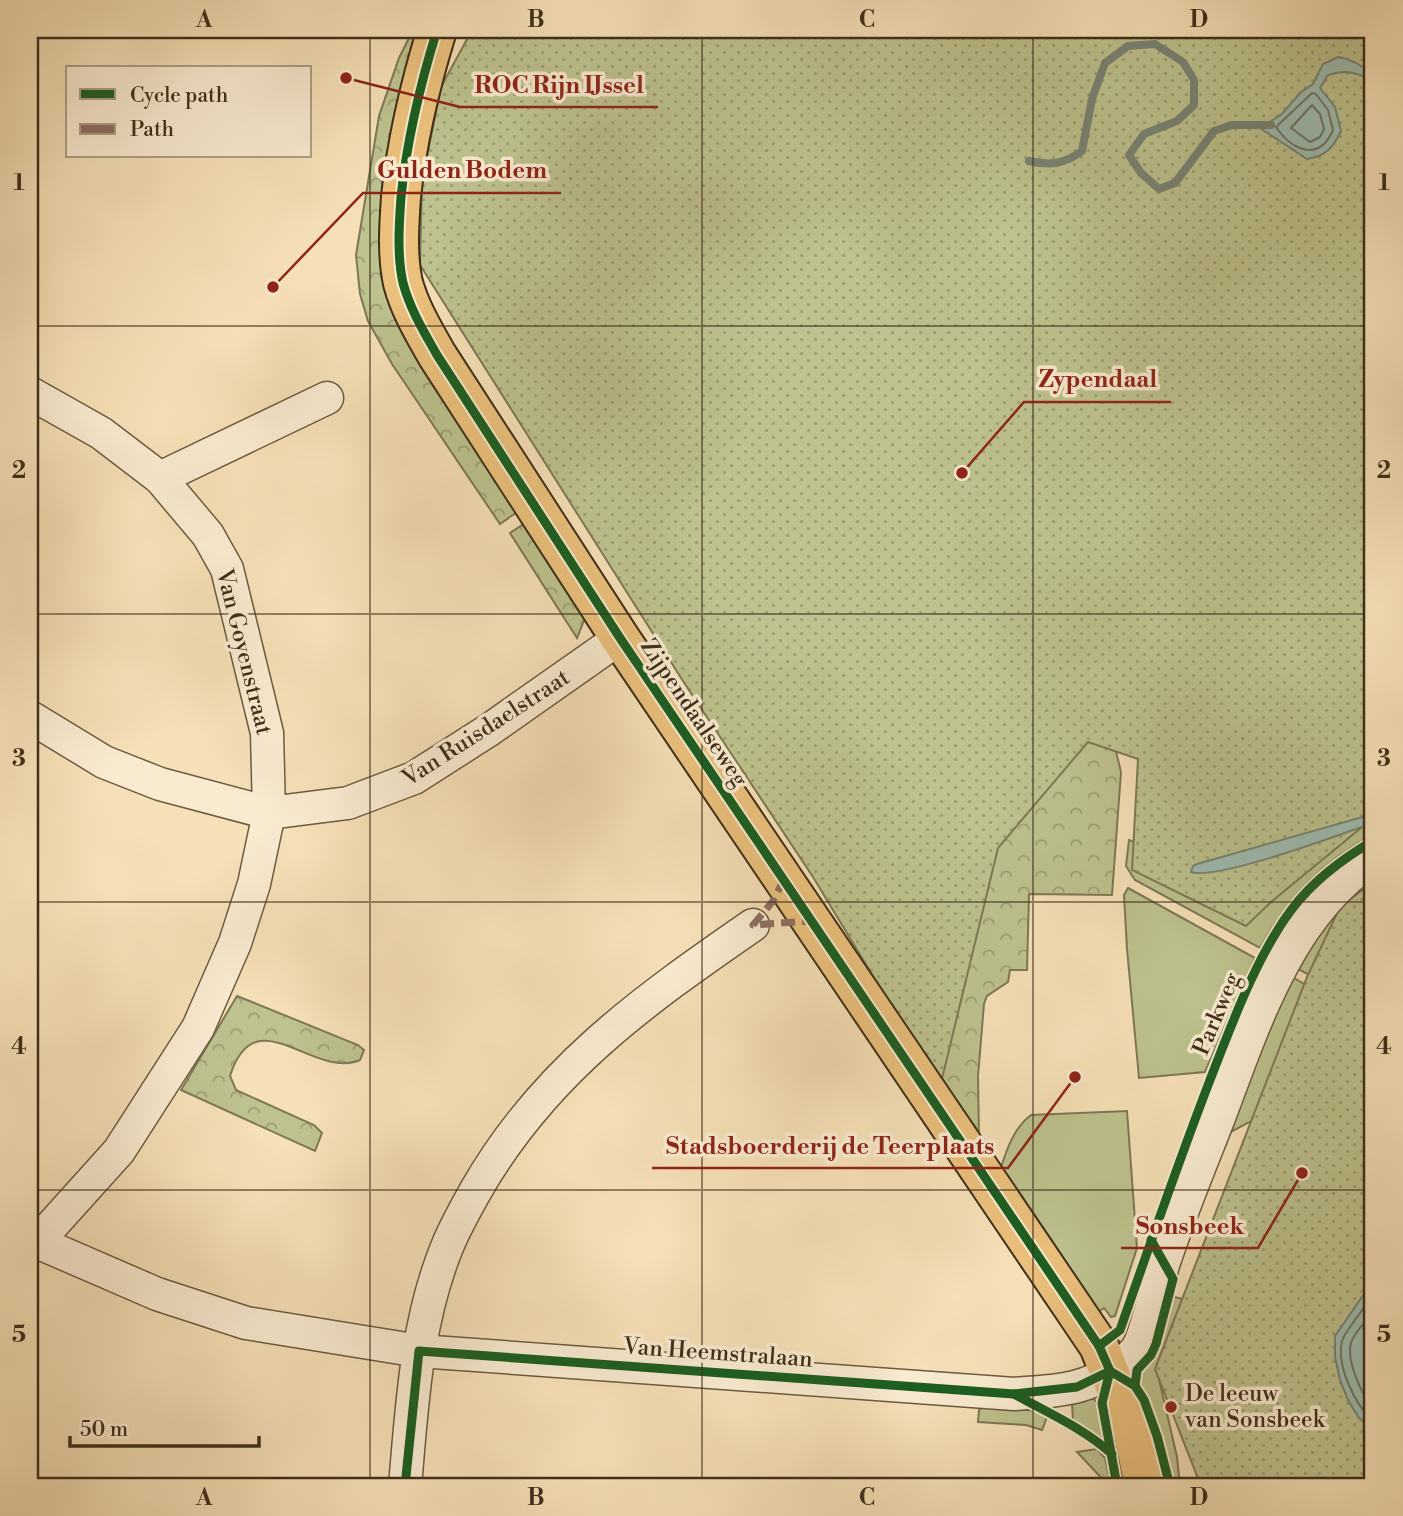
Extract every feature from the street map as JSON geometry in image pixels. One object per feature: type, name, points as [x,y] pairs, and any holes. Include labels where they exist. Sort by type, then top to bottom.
[{"type":"main road","name":"Zijpendaalseweg","points":[[437,30],[421,83],[406,152],[399,219],[403,281],[415,318],[621,638],[1099,1346],[1133,1432],[1144,1486]]},
{"type":"street","name":"Van Goyenstraat","points":[[30,393],[101,433],[160,478],[208,535],[227,569],[267,733],[269,813],[250,896],[235,943],[198,1028],[119,1151],[33,1240]]},
{"type":"street","points":[[160,478],[327,398]]},
{"type":"street","name":"Van Ruisdaelstraat","points":[[30,717],[104,762],[160,784],[269,813],[348,803],[414,778],[489,730],[621,638]]},
{"type":"street","name":"Parkweg","points":[[1110,1371],[1138,1348],[1164,1262],[1193,1181],[1241,1058],[1282,967],[1297,939],[1327,899],[1348,877],[1373,859]]},
{"type":"street","points":[[405,1486],[419,1351],[428,1308],[447,1247],[470,1200],[503,1147],[559,1078],[600,1038],[661,989],[753,925]]},
{"type":"street","name":"Van Heemstralaan","points":[[33,1240],[157,1294],[246,1323],[419,1351],[1014,1394],[1077,1387],[1110,1371]]},
{"type":"green space","points":[[413,30],[423,30],[386,221],[520,510],[500,524],[392,364],[368,321],[360,294],[356,255],[379,116],[399,58]]},
{"type":"green space","points":[[472,30],[1373,30],[1373,818],[1246,926],[1132,870],[1138,759],[1088,742],[998,848],[940,1087],[813,877],[683,681],[420,265],[422,181],[441,87]]},
{"type":"green space","points":[[528,521],[585,618],[577,638],[510,533]]},
{"type":"green space","points":[[1072,722],[1111,731],[1121,772],[1112,895],[1029,894],[1027,970],[1010,970],[1008,982],[987,996],[984,1004],[978,1076],[979,1138],[937,1075],[948,919]]},
{"type":"green space","points":[[1373,823],[1373,834],[1337,857],[1308,882],[1283,912],[1260,948],[1135,880],[1126,866],[1129,840],[1197,864],[1297,849]]},
{"type":"green space","points":[[1373,869],[1373,890],[1315,978],[1296,968],[1299,955]]},
{"type":"green space","points":[[1373,882],[1373,1486],[1201,1486],[1155,1369],[1307,977],[1340,907]]},
{"type":"green space","points":[[1128,888],[1255,958],[1205,1072],[1139,1078],[1127,949],[1124,895]]},
{"type":"green space","points":[[1292,977],[1315,990],[1274,1109],[1223,1136]]},
{"type":"green space","points":[[237,996],[358,1045],[364,1050],[360,1060],[342,1063],[323,1060],[270,1041],[254,1043],[241,1053],[230,1076],[236,1090],[314,1125],[322,1133],[315,1151],[181,1090]]},
{"type":"green space","points":[[1127,1111],[1137,1248],[1115,1316],[1111,1317],[1104,1308],[1097,1313],[1000,1170],[1015,1133],[1031,1115]]},
{"type":"green space","points":[[1170,1296],[1183,1299],[1159,1379],[1177,1457],[1180,1486],[1175,1486],[1161,1435],[1139,1380],[1141,1371],[1158,1348]]},
{"type":"green space","points":[[1094,1399],[1098,1404],[1104,1441],[1073,1421],[1072,1403]]},
{"type":"green space","points":[[987,1404],[1035,1411],[1047,1417],[1042,1430],[1026,1425],[978,1422],[979,1410]]},
{"type":"green space","points":[[1097,1449],[1105,1458],[1111,1484],[1109,1486],[1077,1452]]},
{"type":"water","points":[[1338,57],[1353,61],[1365,69],[1373,75],[1373,83],[1352,73],[1328,75],[1320,88],[1335,107],[1341,131],[1328,150],[1307,159],[1260,128],[1282,114],[1301,92],[1313,84],[1323,64]]},
{"type":"water","points":[[1373,814],[1373,823],[1279,855],[1225,870],[1191,872],[1197,864]]},
{"type":"water","points":[[1373,1281],[1373,1430],[1359,1418],[1348,1400],[1335,1357],[1335,1336]]},
{"type":"waterway","points":[[1029,161],[1057,163],[1082,151],[1092,99],[1105,63],[1128,46],[1155,44],[1183,62],[1194,80],[1194,105],[1177,121],[1144,134],[1129,155],[1141,173],[1159,189],[1175,183],[1214,131],[1232,125],[1271,125]]},
{"type":"marked path","points":[[784,879],[773,901],[753,925],[811,921]]},
{"type":"cycle path","points":[[437,30],[411,133],[400,208],[401,273],[406,293],[418,320],[437,355],[620,638],[1099,1346],[1110,1371],[1135,1386],[1144,1400],[1157,1436],[1170,1486]]},
{"type":"cycle path","points":[[1099,1346],[1120,1330],[1210,1080],[1267,948],[1292,909],[1319,879],[1373,841]]},
{"type":"cycle path","points":[[1135,1386],[1137,1370],[1151,1355],[1156,1344],[1173,1279],[1151,1240]]},
{"type":"cycle path","points":[[405,1486],[419,1351],[1014,1394],[1077,1387],[1110,1371]]},
{"type":"cycle path","points":[[1110,1371],[1102,1403],[1117,1486]]},
{"type":"cycle path","points":[[1014,1394],[1077,1429],[1112,1454]]},
{"type":"place","name":"ROC Rijn IJssel","points":[[346,78]]},
{"type":"place","name":"Gulden Bodem","points":[[273,287]]},
{"type":"place","name":"Zypendaal","points":[[962,473]]},
{"type":"place","name":"Stadsboerderij de Teerplaats","points":[[1075,1077]]},
{"type":"place","name":"Sonsbeek","points":[[1302,1173]]},
{"type":"place","name":"De leeuw van Sonsbeek","points":[[1171,1407]]}]
